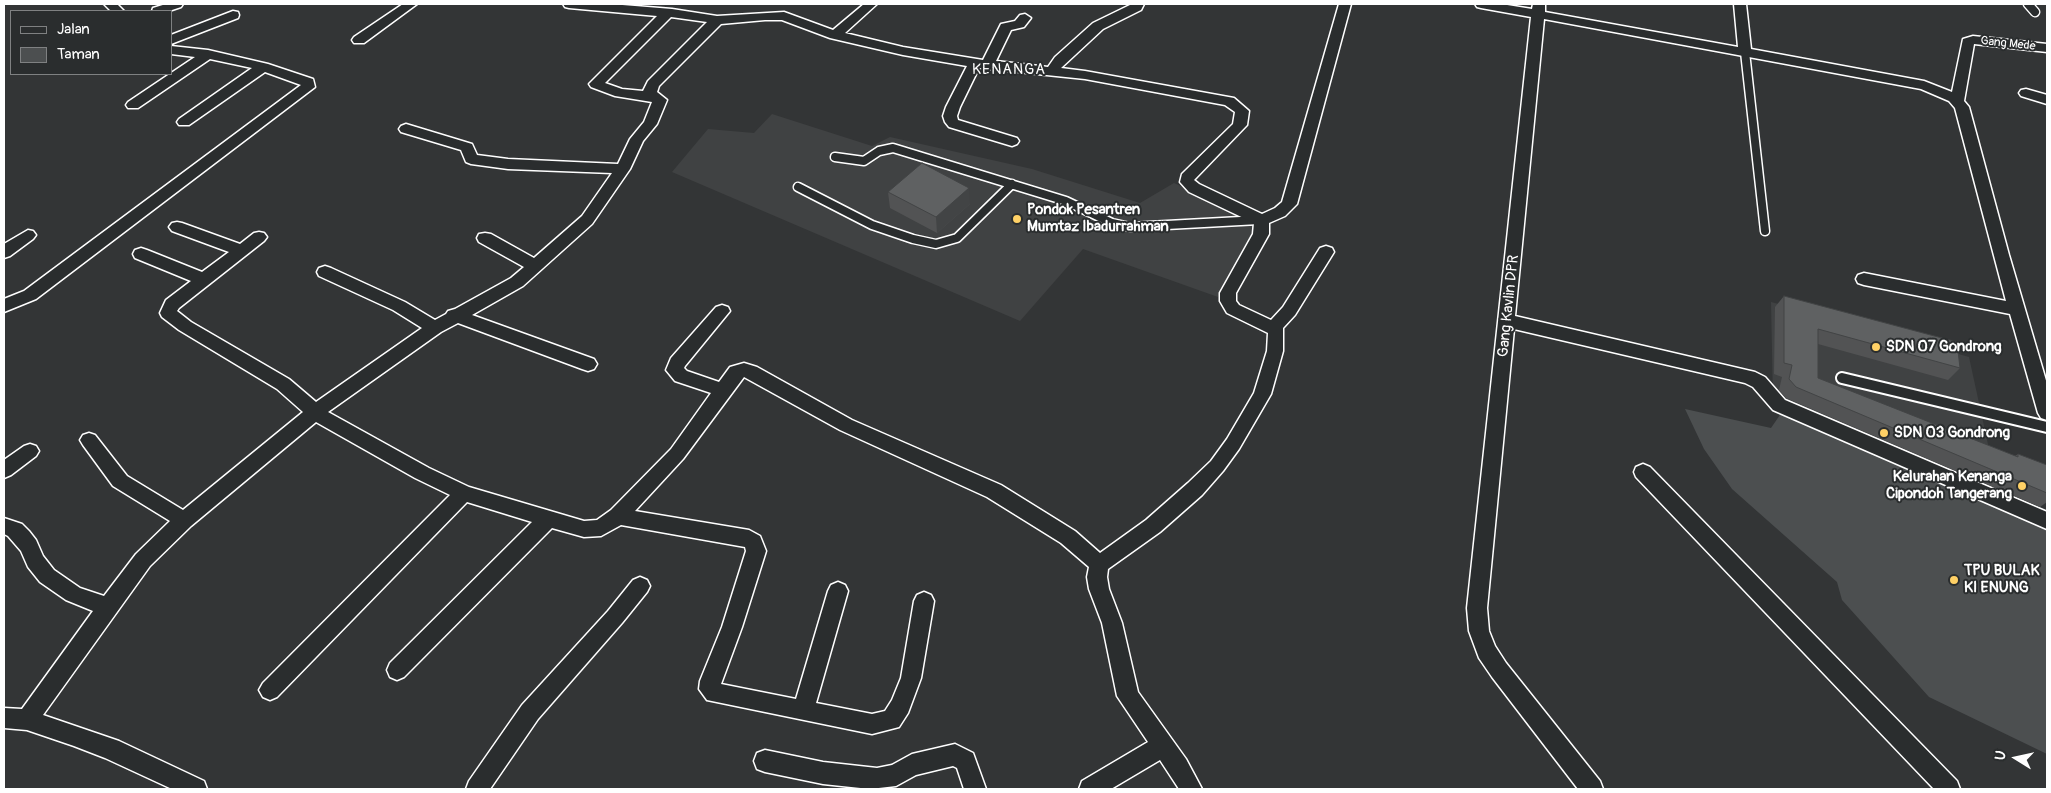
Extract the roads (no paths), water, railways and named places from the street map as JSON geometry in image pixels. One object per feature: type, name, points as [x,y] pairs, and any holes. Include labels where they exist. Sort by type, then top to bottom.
[{"type":"street","points":[[161,10],[177,4]]},
{"type":"street","points":[[359,40],[411,4]]},
{"type":"street","points":[[569,4],[670,13],[717,20],[784,16],[835,35],[904,51],[981,63],[1052,71],[1221,98],[1236,104],[1242,111],[1240,125],[1187,177],[1187,182],[1194,188],[1262,220],[1280,212],[1289,204],[1345,4]]},
{"type":"street","points":[[27,720],[143,560],[184,520],[315,412],[434,328],[517,282],[587,220],[623,169],[637,139],[650,124],[660,100],[650,96],[620,93],[596,84],[670,13],[682,4]]},
{"type":"street","points":[[835,35],[871,4]]},
{"type":"street","points":[[1481,4],[1539,9],[1745,52],[1924,85],[1949,95],[1962,107],[2016,309],[2047,413]]},
{"type":"street","points":[[1740,4],[1745,52]]},
{"type":"street","points":[[1052,71],[1060,60],[1098,26],[1132,5]]},
{"type":"street","name":"Gang Kavlin DPR","points":[[1539,9],[1477,608],[1479,631],[1486,651],[1592,789]]},
{"type":"street","points":[[172,40],[233,15]]},
{"type":"street","points":[[1012,141],[954,124],[950,116],[953,107],[1006,27],[1019,24],[1025,18]]},
{"type":"street","points":[[650,96],[649,92],[655,80],[717,20]]},
{"type":"street","name":"Gang Mede","points":[[1957,101],[1968,42],[1973,40],[2047,48]]},
{"type":"street","points":[[4,316],[304,92],[308,87],[308,82],[263,67],[208,54],[172,50]]},
{"type":"street","points":[[133,105],[208,54]]},
{"type":"street","points":[[184,122],[263,67]]},
{"type":"street","points":[[2026,93],[2047,100]]},
{"type":"street","points":[[406,129],[467,147],[471,159],[508,164],[623,169]]},
{"type":"street","points":[[1191,789],[1128,696],[1112,623],[1098,589],[1097,577],[1099,564],[1153,526],[1195,489],[1228,451],[1262,394],[1275,351],[1276,331],[1274,328],[1233,309],[1228,301],[1228,293],[1261,234],[1262,220]]},
{"type":"street","points":[[177,227],[241,250]]},
{"type":"street","points":[[4,252],[28,234]]},
{"type":"street","points":[[259,237],[172,304],[168,313],[171,317],[283,384],[315,412],[390,456],[464,493],[547,520],[584,529],[601,528],[618,516],[677,454],[736,372],[751,372],[854,429],[994,491],[1068,537],[1099,564]]},
{"type":"street","points":[[485,238],[536,266]]},
{"type":"street","points":[[1274,328],[1289,311],[1326,252]]},
{"type":"street","points":[[141,254],[204,280]]},
{"type":"street","points":[[325,272],[399,306],[434,328]]},
{"type":"street","points":[[1864,279],[2016,309]]},
{"type":"street","points":[[4,306],[30,295]]},
{"type":"street","points":[[722,311],[677,363],[675,370],[681,376],[723,390]]},
{"type":"street","points":[[454,316],[588,364]]},
{"type":"street","points":[[1508,321],[1749,377],[1759,382],[1771,398],[1780,405],[2047,521]]},
{"type":"street","points":[[89,440],[120,481],[184,520]]},
{"type":"street","points":[[4,470],[30,451]]},
{"type":"street","points":[[1643,472],[1949,789]]},
{"type":"street","points":[[270,690],[464,493]]},
{"type":"street","points":[[618,516],[749,538],[753,542],[756,551],[732,627],[710,682],[710,689],[714,693],[872,724],[891,720],[900,706],[911,678],[924,600]]},
{"type":"street","points":[[397,670],[547,520]]},
{"type":"street","points":[[4,526],[15,530],[22,537],[29,546],[35,561],[47,576],[73,594],[108,607]]},
{"type":"street","points":[[477,789],[530,712],[615,617],[640,586]]},
{"type":"street","points":[[803,711],[838,591]]},
{"type":"street","points":[[4,718],[27,720],[74,735],[111,749],[196,789]]},
{"type":"street","points":[[1090,789],[1162,746]]},
{"type":"street","points":[[764,761],[823,773],[877,780],[896,776],[912,765],[955,755],[965,761],[975,789]]},
{"type":"lane","points":[[2028,4],[2035,12]]},
{"type":"lane","points":[[1745,52],[1765,231]]},
{"type":"lane","points":[[835,157],[864,161],[878,151],[893,148],[1066,201],[1112,223],[1130,227],[1262,220]]},
{"type":"lane","points":[[798,188],[872,225],[913,239],[936,244],[957,238],[1012,184]]},
{"type":"lane","points":[[1842,378],[2047,428]]},
{"type":"place","name":"Pondok Pesantren Mumtaz Ibadurrahman","points":[[1017,219]]},
{"type":"place","name":"SDN 07 Gondrong","points":[[1876,347]]},
{"type":"place","name":"SDN 03 Gondrong","points":[[1884,433]]},
{"type":"place","name":"Kelurahan Kenanga Cipondoh Tangerang","points":[[2022,486]]},
{"type":"place","name":"TPU BULAK KI ENUNG","points":[[1954,580]]},
{"type":"district","name":"KENANGA","points":[[1009,70]]}]
